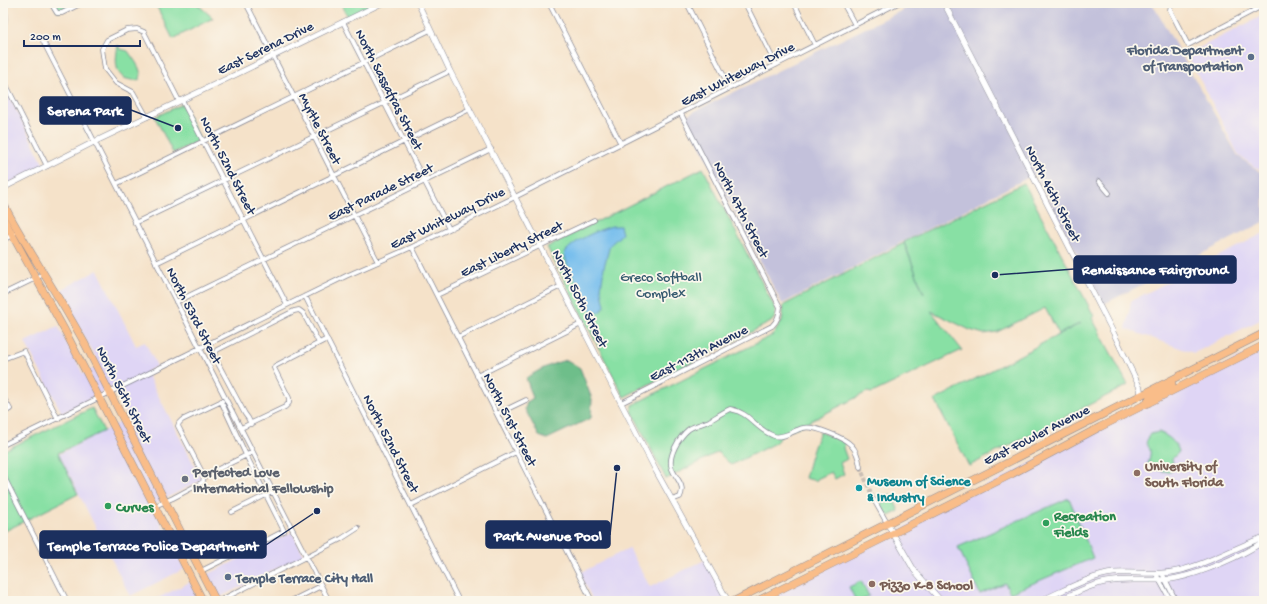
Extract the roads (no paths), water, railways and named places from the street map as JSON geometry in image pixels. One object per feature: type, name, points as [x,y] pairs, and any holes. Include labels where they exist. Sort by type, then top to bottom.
[{"type":"main road","name":"North 56th Street","points":[[3,203],[36,277],[75,349],[204,601]]},
{"type":"main road","name":"North 56th Street","points":[[3,218],[44,274],[84,344],[201,571],[218,601]]},
{"type":"main road","name":"East Fowler Avenue","points":[[734,601],[1264,333]]},
{"type":"main road","points":[[75,349],[84,344]]},
{"type":"main road","name":"East Fowler Avenue","points":[[757,601],[1012,474],[1100,427],[1264,345]]},
{"type":"main road","points":[[1148,403],[1150,397],[1189,375],[1198,366]]},
{"type":"main road","points":[[1100,427],[1107,421],[1140,401],[1141,395]]},
{"type":"main road","points":[[118,433],[130,432]]},
{"type":"main road","points":[[122,440],[130,432]]},
{"type":"main road","points":[[154,502],[162,494]]},
{"type":"street","points":[[51,3],[57,13],[62,13],[82,3]]},
{"type":"street","name":"Myrtle Street","points":[[246,3],[378,262]]},
{"type":"street","name":"East Serena Drive","points":[[3,188],[94,142],[273,57],[382,3]]},
{"type":"street","name":"North 50th Street","points":[[418,3],[450,71],[541,245],[621,403],[672,500],[728,601]]},
{"type":"street","points":[[549,3],[621,144]]},
{"type":"street","points":[[687,3],[730,88]]},
{"type":"street","points":[[745,3],[776,65]]},
{"type":"street","points":[[794,3],[815,45]]},
{"type":"street","points":[[843,3],[855,25]]},
{"type":"street","name":"North 46th Street","points":[[944,3],[1113,332],[1140,388],[1141,395]]},
{"type":"street","points":[[1175,3],[1171,5],[1170,10],[1188,45],[1264,5]]},
{"type":"street","name":"East Whiteway Drive","points":[[3,445],[305,296],[412,247],[515,197],[895,4]]},
{"type":"street","name":"North Sassafras Street","points":[[343,22],[449,229]]},
{"type":"street","name":"North 52nd Street","points":[[147,117],[133,92],[116,83],[105,69],[102,49],[107,40],[127,30],[137,29],[144,32],[204,140],[287,305]]},
{"type":"street","points":[[116,184],[430,30]]},
{"type":"street","name":"North 53rd Street","points":[[42,39],[329,601]]},
{"type":"street","points":[[135,223],[450,71]]},
{"type":"street","points":[[3,79],[47,166]]},
{"type":"street","points":[[156,263],[470,109]]},
{"type":"street","name":"North 47th Street","points":[[681,114],[780,307],[779,314]]},
{"type":"street","name":"East Parade Street","points":[[176,302],[491,149]]},
{"type":"street","points":[[1099,181],[1109,193]]},
{"type":"street","name":"East Liberty Street","points":[[437,295],[594,220]]},
{"type":"street","points":[[3,240],[16,234]]},
{"type":"street","name":"North 51st Street","points":[[412,247],[592,601]]},
{"type":"street","points":[[3,294],[44,274]]},
{"type":"street","points":[[458,337],[561,286]]},
{"type":"street","name":"North 52nd Street","points":[[305,296],[459,601]]},
{"type":"street","points":[[251,424],[214,356],[217,350],[294,311],[299,310],[303,313],[319,344]]},
{"type":"street","name":"East 113th Avenue","points":[[621,403],[772,326],[776,322],[779,314]]},
{"type":"street","points":[[477,376],[581,324]]},
{"type":"street","points":[[241,428],[285,407],[289,403],[289,398],[274,368],[275,366],[327,339]]},
{"type":"street","points":[[3,359],[24,351],[58,419]]},
{"type":"street","points":[[154,502],[165,501],[203,482],[204,476],[178,426],[182,420],[226,399]]},
{"type":"street","points":[[3,401],[6,400],[10,409],[3,413]]},
{"type":"street","points":[[497,414],[526,400]]},
{"type":"street","points":[[201,571],[237,553],[242,553],[284,531],[221,402]]},
{"type":"street","points":[[672,500],[680,497],[682,487],[680,481],[672,470],[670,462],[671,454],[684,434],[692,427],[730,409],[744,413],[761,428],[775,436],[781,436],[804,427],[812,427],[824,431],[850,443],[859,459],[860,467]]},
{"type":"street","points":[[204,476],[253,452]]},
{"type":"street","points":[[411,505],[516,452]]},
{"type":"street","points":[[3,474],[67,601]]},
{"type":"street","points":[[232,512],[274,491]]},
{"type":"street","points":[[874,500],[892,534],[914,570],[941,601]]},
{"type":"street","points":[[218,601],[341,539],[358,528]]},
{"type":"street","points":[[1040,601],[1094,578],[1105,575],[1130,573],[1159,574],[1180,571],[1264,537]]},
{"type":"street","points":[[1058,601],[1094,585],[1106,582],[1178,578],[1206,569],[1227,560],[1264,541]]},
{"type":"street","points":[[1159,574],[1176,601]]},
{"type":"street","points":[[1163,580],[1171,601]]},
{"type":"street","points":[[291,601],[321,586]]},
{"type":"water","points":[[3,3],[9,19],[7,25],[3,26]]},
{"type":"water","points":[[612,226],[620,226],[622,234],[610,245],[604,267],[601,288],[605,306],[599,312],[594,313],[592,312],[567,264],[564,253],[586,236]]},
{"type":"tunnel","points":[[860,467],[874,500]]},
{"type":"place","name":"Florida Department of Transportation","points":[[1251,57]]},
{"type":"place","name":"Serena Park","points":[[178,128]]},
{"type":"place","name":"Renaissance Fairground","points":[[995,275]]},
{"type":"place","name":"Park Avenue Pool","points":[[617,468]]},
{"type":"place","name":"University of South Florida","points":[[1137,473]]},
{"type":"place","name":"Perfected Love International Fellowship","points":[[185,479]]},
{"type":"place","name":"Museum of Science & Industry","points":[[859,488]]},
{"type":"place","name":"Curves","points":[[108,506]]},
{"type":"place","name":"Temple Terrace Police Department","points":[[317,511]]},
{"type":"place","name":"Recreation Fields","points":[[1046,523]]},
{"type":"place","name":"Temple Terrace City Hall","points":[[228,577]]},
{"type":"place","name":"Pizzo K-8 School","points":[[872,584]]},
{"type":"park label","name":"Greco Softball Complex","points":[[661,284]]}]
